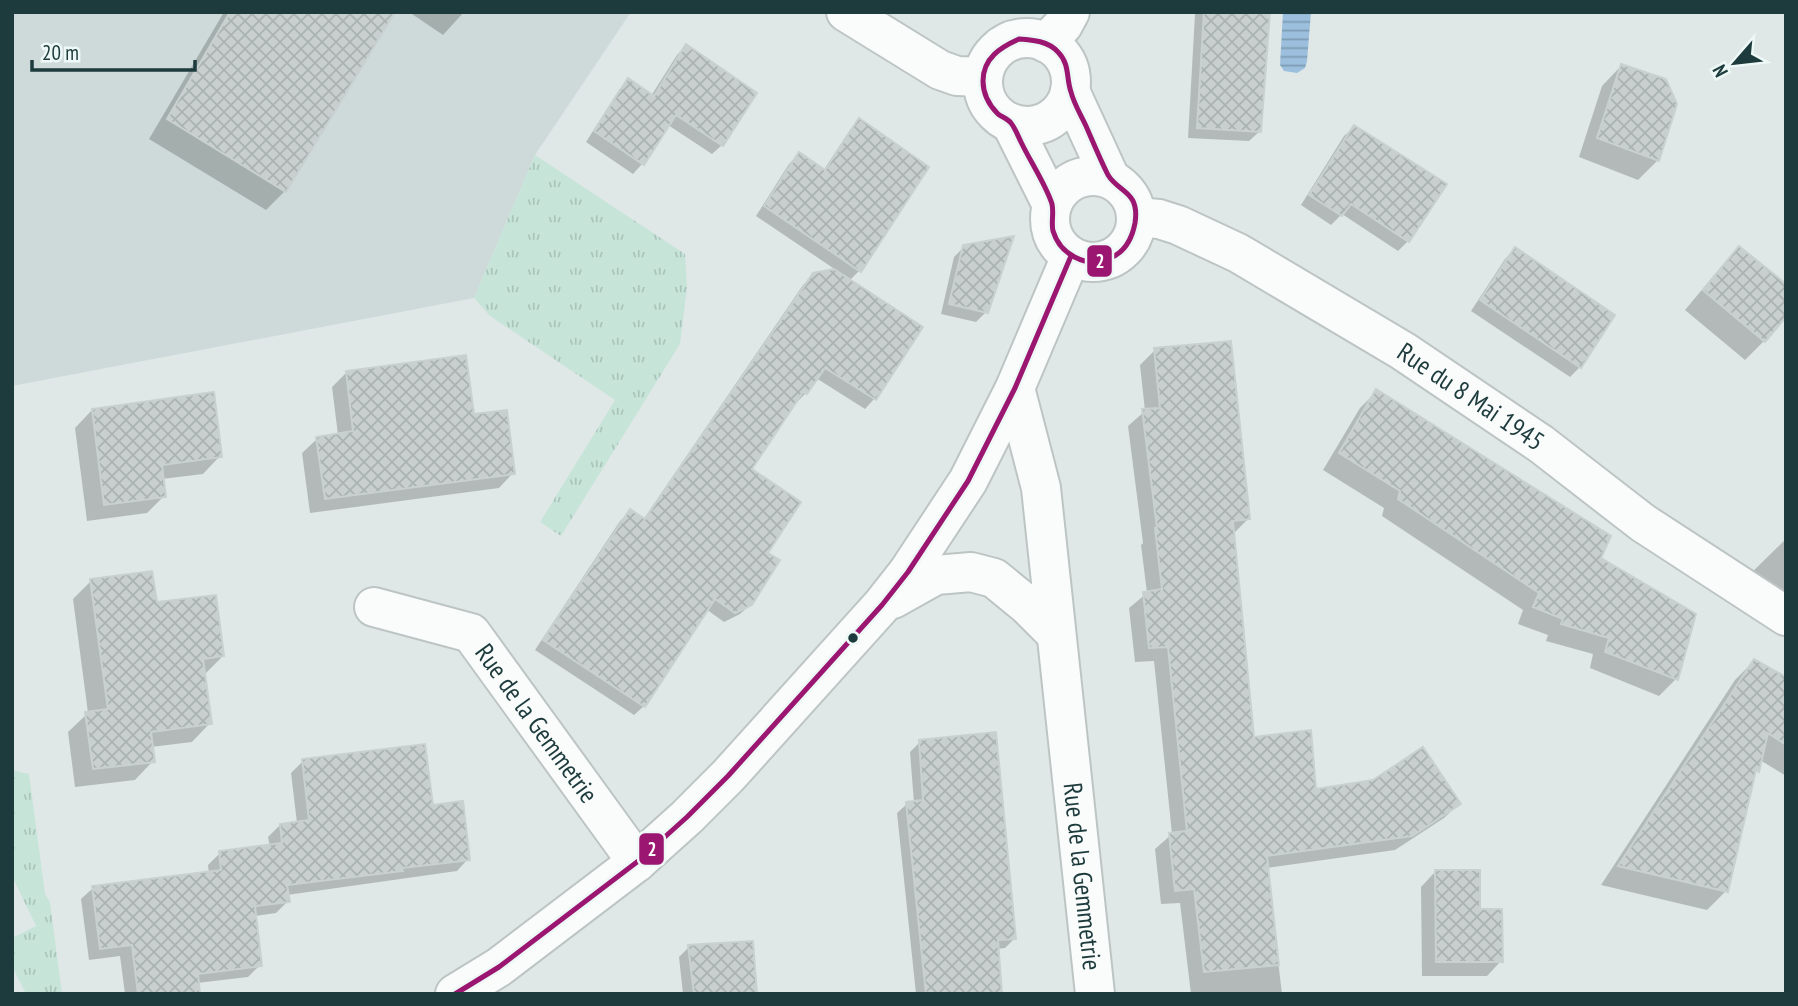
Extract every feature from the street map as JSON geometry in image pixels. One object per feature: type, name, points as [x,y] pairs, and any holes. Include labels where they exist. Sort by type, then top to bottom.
[{"type":"street","points":[[846,12],[940,70],[957,76],[983,76]]},
{"type":"street","points":[[1046,43],[1070,12]]},
{"type":"street","points":[[1032,39],[1046,43],[1057,51],[1065,62],[1070,77],[1070,92],[1064,106],[1041,124],[1026,126],[1011,123],[998,116],[989,104],[984,90],[983,76],[987,63],[1006,43],[1032,39]]},
{"type":"street","points":[[1070,92],[1110,178]]},
{"type":"street","points":[[1011,123],[1052,205]]},
{"type":"street","points":[[1096,175],[1110,178],[1122,186],[1131,197],[1136,217],[1132,238],[1124,249],[1112,258],[1099,262],[1071,256],[1059,246],[1052,233],[1052,205],[1069,182],[1096,175]]},
{"type":"street","name":"Rue du 8 Mai 1945","points":[[1136,217],[1159,219],[1178,225],[1237,253],[1403,351],[1541,444],[1643,523],[1786,616]]},
{"type":"street","points":[[456,994],[499,967],[637,862],[728,776],[882,605],[908,572],[968,481],[1015,388],[1071,256]]},
{"type":"street","name":"Rue de la Gemmetrie","points":[[1015,388],[1041,488],[1095,994]]},
{"type":"street","points":[[882,605],[936,575],[971,572],[994,578],[1027,605],[1055,634]]},
{"type":"street","name":"Rue de la Gemmetrie","points":[[374,607],[471,633],[637,862]]},
{"type":"shaded area","points":[[12,12],[631,12],[535,155],[474,298],[12,386]]},
{"type":"green space","points":[[535,155],[685,254],[687,288],[680,344],[561,536],[540,522],[615,400],[490,316],[474,298]]},
{"type":"green space","points":[[12,770],[29,774],[62,994],[26,994],[12,966],[12,938],[36,926],[12,876]]},
{"type":"water","points":[[1283,12],[1311,12],[1307,61],[1305,68],[1297,73],[1284,71],[1280,65]]},
{"type":"building","points":[[230,12],[395,12],[286,192],[167,119]]},
{"type":"building","points":[[1204,12],[1270,12],[1261,132],[1197,128]]},
{"type":"building","points":[[686,44],[757,93],[723,146],[676,115],[644,165],[594,131],[628,78],[654,96]]},
{"type":"building","points":[[1621,64],[1666,79],[1677,104],[1659,161],[1597,138]]},
{"type":"building","points":[[859,118],[929,167],[861,272],[764,206],[799,152],[825,170]]},
{"type":"building","points":[[1354,125],[1447,184],[1409,242],[1351,204],[1342,216],[1309,195]]},
{"type":"building","points":[[1014,236],[988,313],[949,304],[963,245]]},
{"type":"building","points":[[1739,246],[1786,284],[1786,317],[1765,342],[1703,290]]},
{"type":"building","points":[[1515,247],[1615,315],[1581,368],[1480,300]]},
{"type":"building","points":[[834,269],[923,327],[876,400],[825,368],[807,394],[803,392],[752,469],[801,502],[768,553],[780,560],[752,605],[735,613],[715,599],[645,707],[543,640],[630,509],[645,519],[813,273]]},
{"type":"building","points":[[1231,341],[1250,519],[1233,521],[1254,737],[1311,730],[1316,789],[1373,780],[1423,747],[1461,804],[1412,836],[1267,856],[1279,965],[1204,972],[1194,889],[1175,891],[1169,833],[1187,831],[1168,647],[1149,648],[1143,592],[1162,589],[1142,409],[1160,408],[1154,348]]},
{"type":"building","points":[[466,355],[474,414],[507,410],[515,474],[325,499],[316,437],[353,431],[346,371]]},
{"type":"building","points":[[1376,389],[1611,536],[1601,558],[1696,614],[1678,680],[1605,652],[1609,638],[1561,624],[1563,619],[1533,607],[1539,593],[1398,499],[1400,491],[1339,453]]},
{"type":"building","points":[[214,392],[222,457],[162,465],[166,497],[104,505],[92,409]]},
{"type":"building","points":[[152,571],[157,602],[216,595],[224,656],[203,659],[212,724],[151,732],[155,762],[93,769],[85,712],[108,709],[90,579]]},
{"type":"building","points":[[1754,659],[1786,677],[1786,745],[1768,733],[1759,772],[1756,770],[1728,892],[1618,866]]},
{"type":"building","points":[[996,732],[1016,939],[998,940],[1002,994],[926,994],[906,802],[923,800],[919,740]]},
{"type":"building","points":[[425,744],[433,805],[463,801],[470,860],[287,885],[290,902],[255,906],[262,966],[198,974],[200,994],[138,994],[132,945],[100,949],[92,886],[221,870],[219,851],[282,843],[280,824],[309,820],[302,759]]},
{"type":"building","points":[[1435,870],[1480,870],[1480,909],[1502,909],[1503,962],[1436,962]]},
{"type":"building","points":[[753,941],[757,994],[694,994],[688,945]]},
{"type":"transit line","name":"2","points":[[1019,39],[1045,43],[1062,57],[1074,101],[1108,175],[1132,198],[1136,212],[1132,235],[1123,249],[1108,259],[1091,262],[1082,260],[1061,246],[1053,231],[1052,204],[1046,189],[1012,125],[998,114],[985,94],[983,85],[986,66],[994,54],[1019,39]]},
{"type":"transit line","name":"2","points":[[455,994],[499,967],[637,862],[687,817],[728,776],[882,605],[908,572],[968,481],[1015,388],[1071,256]]}]
